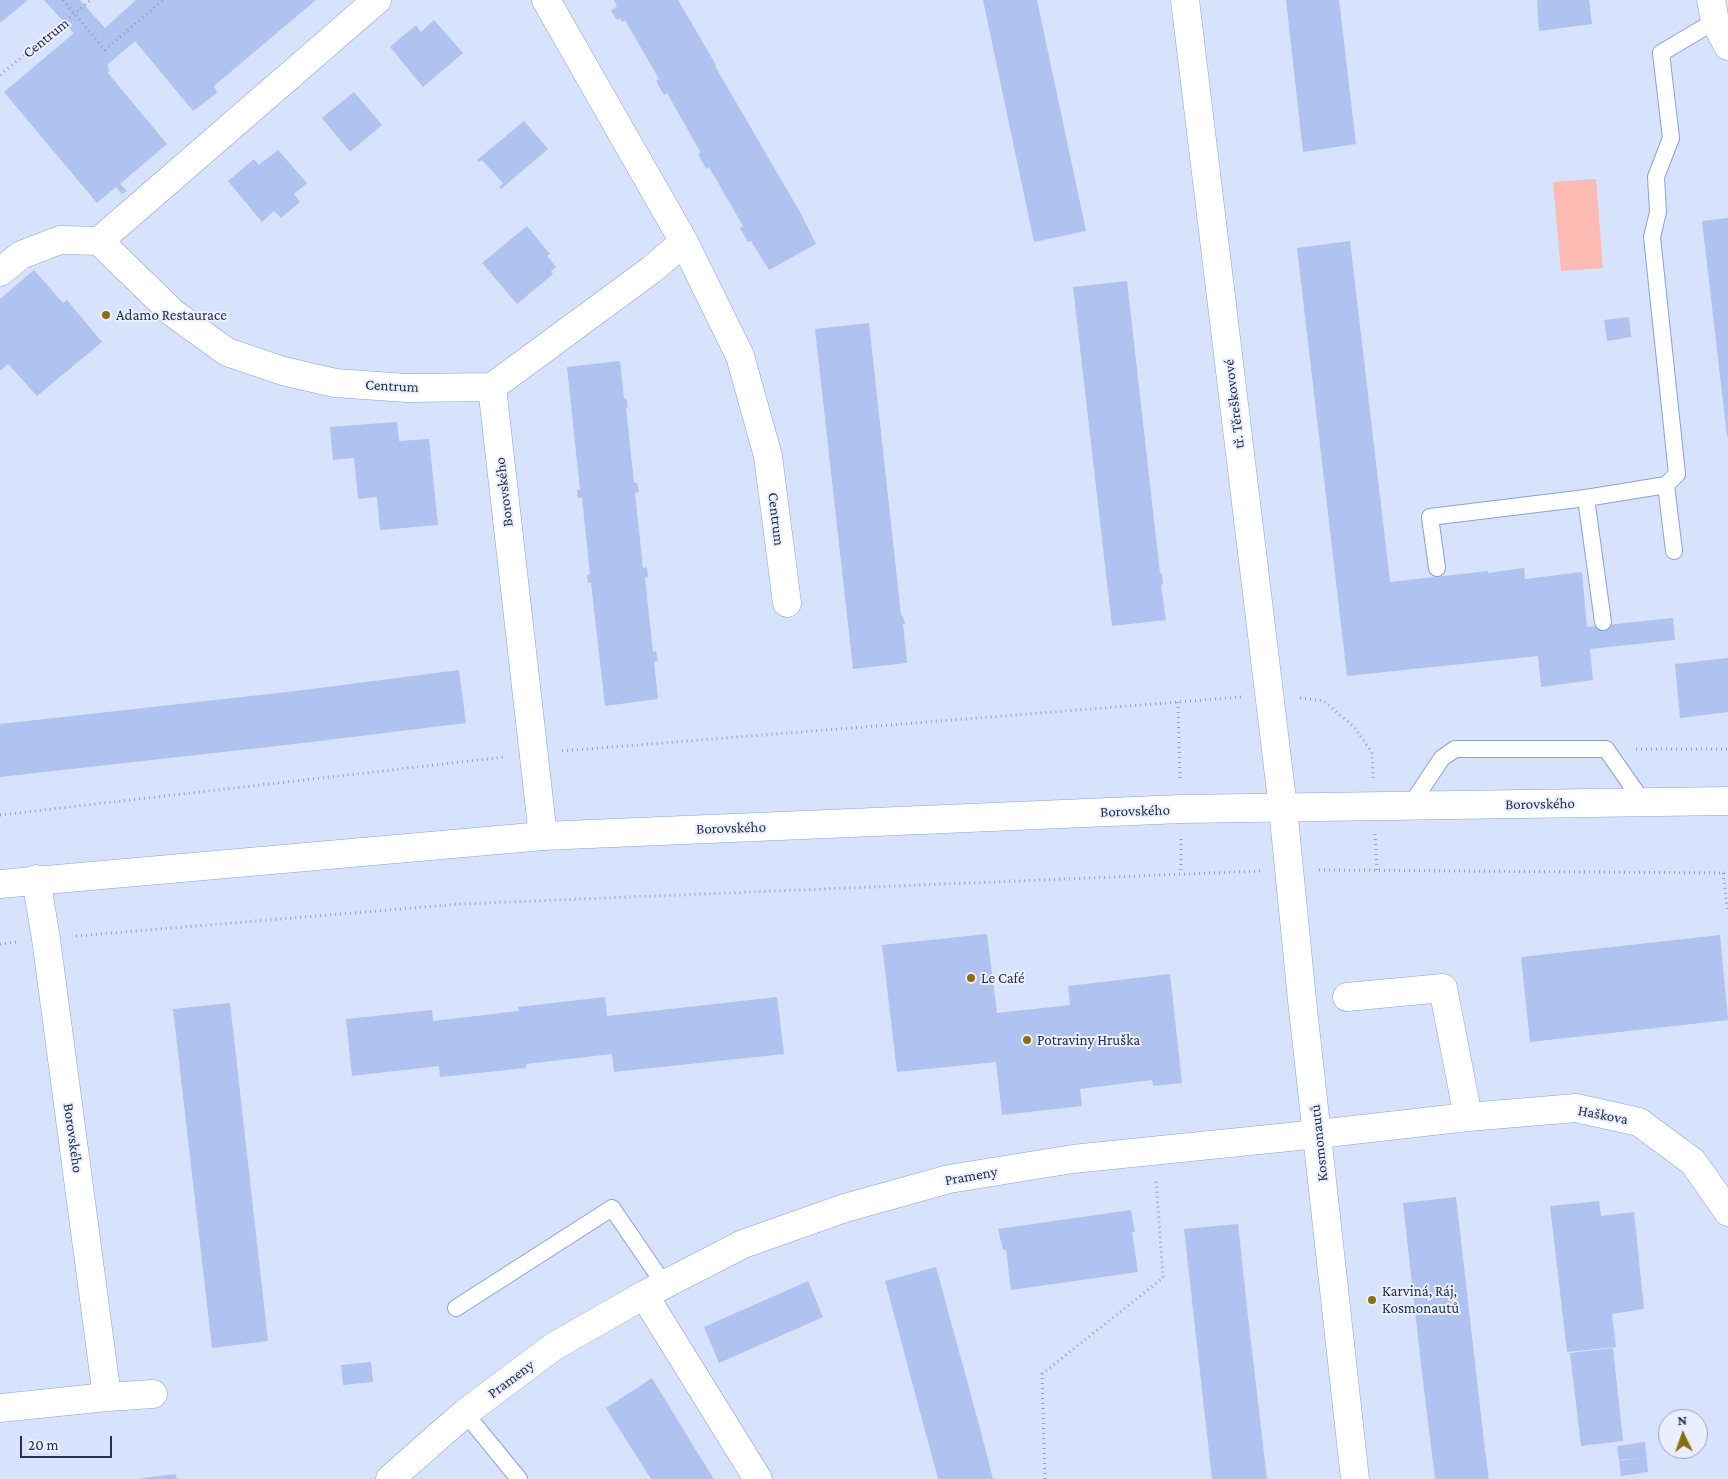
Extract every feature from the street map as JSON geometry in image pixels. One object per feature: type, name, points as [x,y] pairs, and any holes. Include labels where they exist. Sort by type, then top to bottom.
[{"type":"street","points":[[0,272],[21,255],[60,240],[99,241],[377,0]]},
{"type":"street","name":"Centrum","points":[[546,0],[684,242],[740,356],[768,456],[787,603]]},
{"type":"street","name":"tř. Těreškovové","points":[[1185,0],[1283,808]]},
{"type":"street","points":[[1713,10],[1728,46]]},
{"type":"street","name":"Centrum","points":[[99,241],[173,313],[227,352],[283,371],[334,383],[407,388],[492,387]]},
{"type":"street","points":[[492,387],[651,270],[684,242]]},
{"type":"street","name":"Borovského","points":[[492,387],[543,836]]},
{"type":"street","name":"Borovského","points":[[0,884],[36,879],[543,836],[1161,810],[1728,801]]},
{"type":"street","name":"Kosmonautů","points":[[1283,808],[1355,1479]]},
{"type":"street","name":"Borovského","points":[[36,879],[46,939],[107,1397]]},
{"type":"street","points":[[1347,997],[1443,988],[1468,1116]]},
{"type":"street","name":"Haškova","points":[[1318,1134],[1468,1116],[1576,1108],[1639,1122],[1693,1162],[1728,1212]]},
{"type":"street","name":"Prameny","points":[[390,1479],[465,1413],[553,1347],[654,1289],[743,1244],[845,1208],[949,1179],[1073,1160],[1318,1134]]},
{"type":"street","points":[[654,1289],[758,1479]]},
{"type":"street","points":[[0,1408],[153,1394]]},
{"type":"lane","points":[[1437,568],[1430,517],[1586,498],[1666,485],[1677,474],[1652,237],[1658,212],[1656,177],[1672,138],[1661,53],[1713,10]]},
{"type":"lane","points":[[1666,485],[1674,551]]},
{"type":"lane","points":[[1586,498],[1603,622]]},
{"type":"lane","points":[[1410,806],[1442,758],[1456,749],[1606,750],[1643,802]]},
{"type":"lane","points":[[456,1308],[612,1208],[654,1289]]},
{"type":"lane","points":[[465,1413],[519,1479]]},
{"type":"path","points":[[63,0],[106,50],[163,0]]},
{"type":"path","name":"Centrum","points":[[0,75],[91,0]]},
{"type":"path","points":[[0,814],[534,753],[1270,695],[1324,701],[1353,726],[1372,752]]},
{"type":"path","points":[[1606,750],[1728,749]]},
{"type":"path","points":[[0,944],[460,904],[1172,873],[1289,870],[1728,873]]},
{"type":"path","points":[[1723,873],[1728,912]]},
{"type":"path","points":[[1045,1479],[1042,1374],[1163,1278],[1154,1151]]},
{"type":"shaded area","points":[[1596,179],[1603,268],[1561,271],[1553,182]]},
{"type":"building","points":[[0,0],[28,0],[0,23]]},
{"type":"building","points":[[44,0],[80,0],[105,28],[136,0],[316,0],[214,86],[217,93],[193,111],[135,41],[107,65],[110,71],[107,72],[167,144],[120,184],[127,191],[122,194],[116,187],[97,203],[4,92],[74,33]]},
{"type":"building","points":[[614,0],[678,0],[800,212],[816,244],[769,270],[751,241],[748,242],[740,228],[743,226],[709,167],[706,169],[698,154],[701,153],[667,93],[664,95],[656,81],[659,79],[625,20],[622,22],[620,18],[617,20],[611,11],[617,6]]},
{"type":"building","points":[[983,0],[1037,0],[1086,231],[1034,242]]},
{"type":"building","points":[[1286,0],[1339,0],[1356,144],[1303,152]]},
{"type":"building","points":[[1537,0],[1589,0],[1592,24],[1539,31]]},
{"type":"building","points":[[434,20],[463,53],[423,87],[390,47],[416,25],[421,32]]},
{"type":"building","points":[[354,92],[382,125],[350,152],[322,118]]},
{"type":"building","points":[[524,121],[548,149],[501,189],[499,187],[503,183],[482,160],[478,162],[477,160]]},
{"type":"building","points":[[278,150],[307,183],[294,194],[300,202],[281,218],[274,211],[262,222],[228,181],[254,159],[259,165]]},
{"type":"building","points":[[1728,218],[1728,436],[1727,436],[1702,221]]},
{"type":"building","points":[[527,226],[550,254],[547,256],[556,267],[551,271],[553,274],[517,304],[482,263]]},
{"type":"building","points":[[1350,241],[1390,582],[1524,568],[1525,579],[1582,572],[1587,627],[1673,618],[1675,640],[1590,649],[1593,680],[1541,687],[1538,656],[1347,676],[1297,248]]},
{"type":"building","points":[[34,270],[63,303],[67,300],[102,342],[37,396],[8,364],[0,371],[0,299]]},
{"type":"building","points":[[1127,281],[1166,620],[1112,626],[1073,287]]},
{"type":"building","points":[[1629,317],[1631,337],[1607,341],[1604,320]]},
{"type":"building","points":[[869,323],[901,615],[905,624],[903,624],[907,663],[853,669],[815,329]]},
{"type":"building","points":[[620,361],[624,398],[627,400],[628,407],[626,408],[634,483],[637,483],[639,492],[635,493],[643,568],[647,567],[648,577],[645,578],[653,652],[656,651],[658,661],[654,662],[658,699],[605,706],[591,583],[588,583],[587,575],[590,574],[582,498],[578,498],[577,490],[580,490],[567,367]]},
{"type":"building","points":[[397,422],[399,441],[429,439],[438,525],[380,530],[377,497],[358,499],[354,458],[333,460],[330,427]]},
{"type":"building","points":[[1728,658],[1728,712],[1680,718],[1675,664]]},
{"type":"building","points":[[459,670],[466,723],[0,777],[0,724],[296,691]]},
{"type":"building","points":[[987,934],[997,1013],[1070,1005],[1068,986],[1170,974],[1182,1083],[1153,1086],[1152,1080],[1080,1089],[1082,1106],[1002,1115],[996,1062],[897,1072],[882,945]]},
{"type":"building","points":[[1720,935],[1728,1020],[1530,1042],[1521,957]]},
{"type":"building","points":[[605,997],[607,1016],[777,997],[784,1054],[614,1072],[612,1054],[526,1064],[526,1068],[440,1077],[439,1066],[352,1076],[346,1019],[432,1010],[433,1021],[519,1011],[518,1007]]},
{"type":"building","points":[[230,1003],[268,1341],[212,1348],[173,1009]]},
{"type":"building","points":[[1456,1197],[1489,1479],[1435,1479],[1422,1373],[1403,1203]]},
{"type":"building","points":[[1599,1201],[1601,1216],[1634,1212],[1644,1309],[1612,1314],[1616,1347],[1567,1352],[1550,1206]]},
{"type":"building","points":[[1131,1210],[1135,1232],[1132,1232],[1138,1272],[1011,1290],[1006,1250],[1003,1250],[998,1229]]},
{"type":"building","points":[[1238,1224],[1267,1479],[1212,1479],[1184,1229]]},
{"type":"building","points":[[936,1267],[993,1479],[938,1479],[885,1281]]},
{"type":"building","points":[[808,1281],[823,1317],[719,1363],[704,1327]]},
{"type":"building","points":[[1613,1348],[1623,1441],[1581,1446],[1570,1353]]},
{"type":"building","points":[[371,1362],[373,1382],[343,1385],[341,1365]]},
{"type":"building","points":[[652,1378],[714,1479],[651,1479],[606,1408]]},
{"type":"building","points":[[1645,1442],[1648,1472],[1621,1476],[1619,1461],[1639,1458],[1619,1460],[1617,1446]]},
{"type":"building","points":[[176,1474],[177,1479],[142,1479],[142,1478]]},
{"type":"place","name":"Adamo Restaurace","points":[[106,315]]},
{"type":"place","name":"Le Café","points":[[971,978]]},
{"type":"place","name":"Potraviny Hruška","points":[[1027,1040]]},
{"type":"place","name":"Karviná, Ráj, Kosmonautů","points":[[1372,1300]]}]
